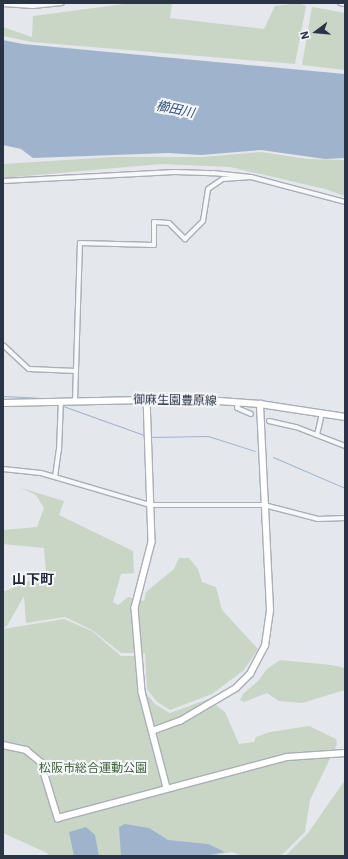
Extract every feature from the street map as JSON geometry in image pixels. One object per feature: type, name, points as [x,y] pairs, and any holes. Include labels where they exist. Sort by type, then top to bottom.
[{"type":"street","points":[[3,4],[33,6],[62,3]]},
{"type":"street","points":[[340,3],[345,4]]},
{"type":"street","points":[[3,182],[175,172],[252,177],[345,202]]},
{"type":"street","points":[[75,401],[80,242],[154,245],[154,222],[169,223],[185,239],[203,221],[208,189],[223,179],[252,177]]},
{"type":"street","points":[[3,345],[29,369],[76,371]]},
{"type":"street","points":[[147,398],[147,440],[152,542],[134,605],[142,692],[167,788]]},
{"type":"street","name":"御麻生園豊原線","points":[[3,403],[147,398],[260,404],[345,417]]},
{"type":"street","points":[[55,476],[60,450],[61,401]]},
{"type":"street","points":[[239,402],[237,408],[251,414]]},
{"type":"street","points":[[152,731],[180,721],[229,694],[243,682],[257,663],[265,646],[270,622],[260,404]]},
{"type":"street","points":[[317,436],[322,413]]},
{"type":"street","points":[[269,420],[345,446]]},
{"type":"street","points":[[3,470],[15,469],[55,476],[150,505],[264,505],[318,519],[345,518]]},
{"type":"street","points":[[3,745],[26,750],[41,762],[58,818],[287,757],[345,752]]},
{"type":"green space","points":[[132,3],[172,3],[170,18],[264,29],[275,6],[299,3],[306,6],[295,64],[32,42],[3,36],[3,27],[32,37],[33,16]]},
{"type":"green space","points":[[312,7],[345,13],[345,70],[302,65]]},
{"type":"green space","points":[[261,152],[308,159],[345,160],[345,196],[325,189],[230,167],[161,164],[3,178],[3,164],[113,157],[201,157]]},
{"type":"green space","points":[[21,488],[64,501],[59,515],[133,551],[134,573],[121,574],[113,602],[118,605],[128,597],[144,601],[146,592],[174,569],[179,558],[189,558],[198,569],[202,582],[216,587],[222,610],[258,649],[244,670],[212,694],[170,710],[157,702],[147,689],[145,653],[121,653],[92,630],[65,617],[26,623],[24,596],[7,626],[3,628],[3,592],[46,574],[44,548],[3,544],[3,530],[37,527],[44,508],[36,495]]},
{"type":"green space","name":"松阪市総合運動公園","points":[[64,619],[92,631],[121,656],[143,656],[145,692],[155,704],[170,713],[208,699],[225,712],[239,744],[254,742],[256,737],[270,732],[309,726],[336,739],[337,744],[310,800],[305,832],[283,854],[276,856],[242,856],[232,852],[211,856],[48,856],[47,853],[3,833],[3,629]]},
{"type":"green space","points":[[280,660],[331,665],[345,668],[345,690],[302,703],[279,701],[267,693],[244,702],[240,700],[243,694],[258,681],[267,669]]},
{"type":"green space","points":[[345,780],[345,856],[285,856],[308,833]]},
{"type":"water","name":"櫛田川","points":[[3,40],[23,44],[345,74],[345,158],[325,159],[261,150],[201,155],[168,153],[33,158],[21,149],[3,145]]},
{"type":"water","points":[[125,824],[149,828],[168,840],[208,844],[225,852],[205,856],[121,856],[119,827]]},
{"type":"water","points":[[86,827],[95,835],[99,856],[74,856],[69,832]]},
{"type":"waterway","points":[[3,396],[38,398]]},
{"type":"waterway","points":[[63,406],[147,436]]},
{"type":"waterway","points":[[150,437],[208,436],[255,451]]},
{"type":"waterway","points":[[273,457],[345,488]]},
{"type":"district","name":"山下町","points":[[33,579]]}]
